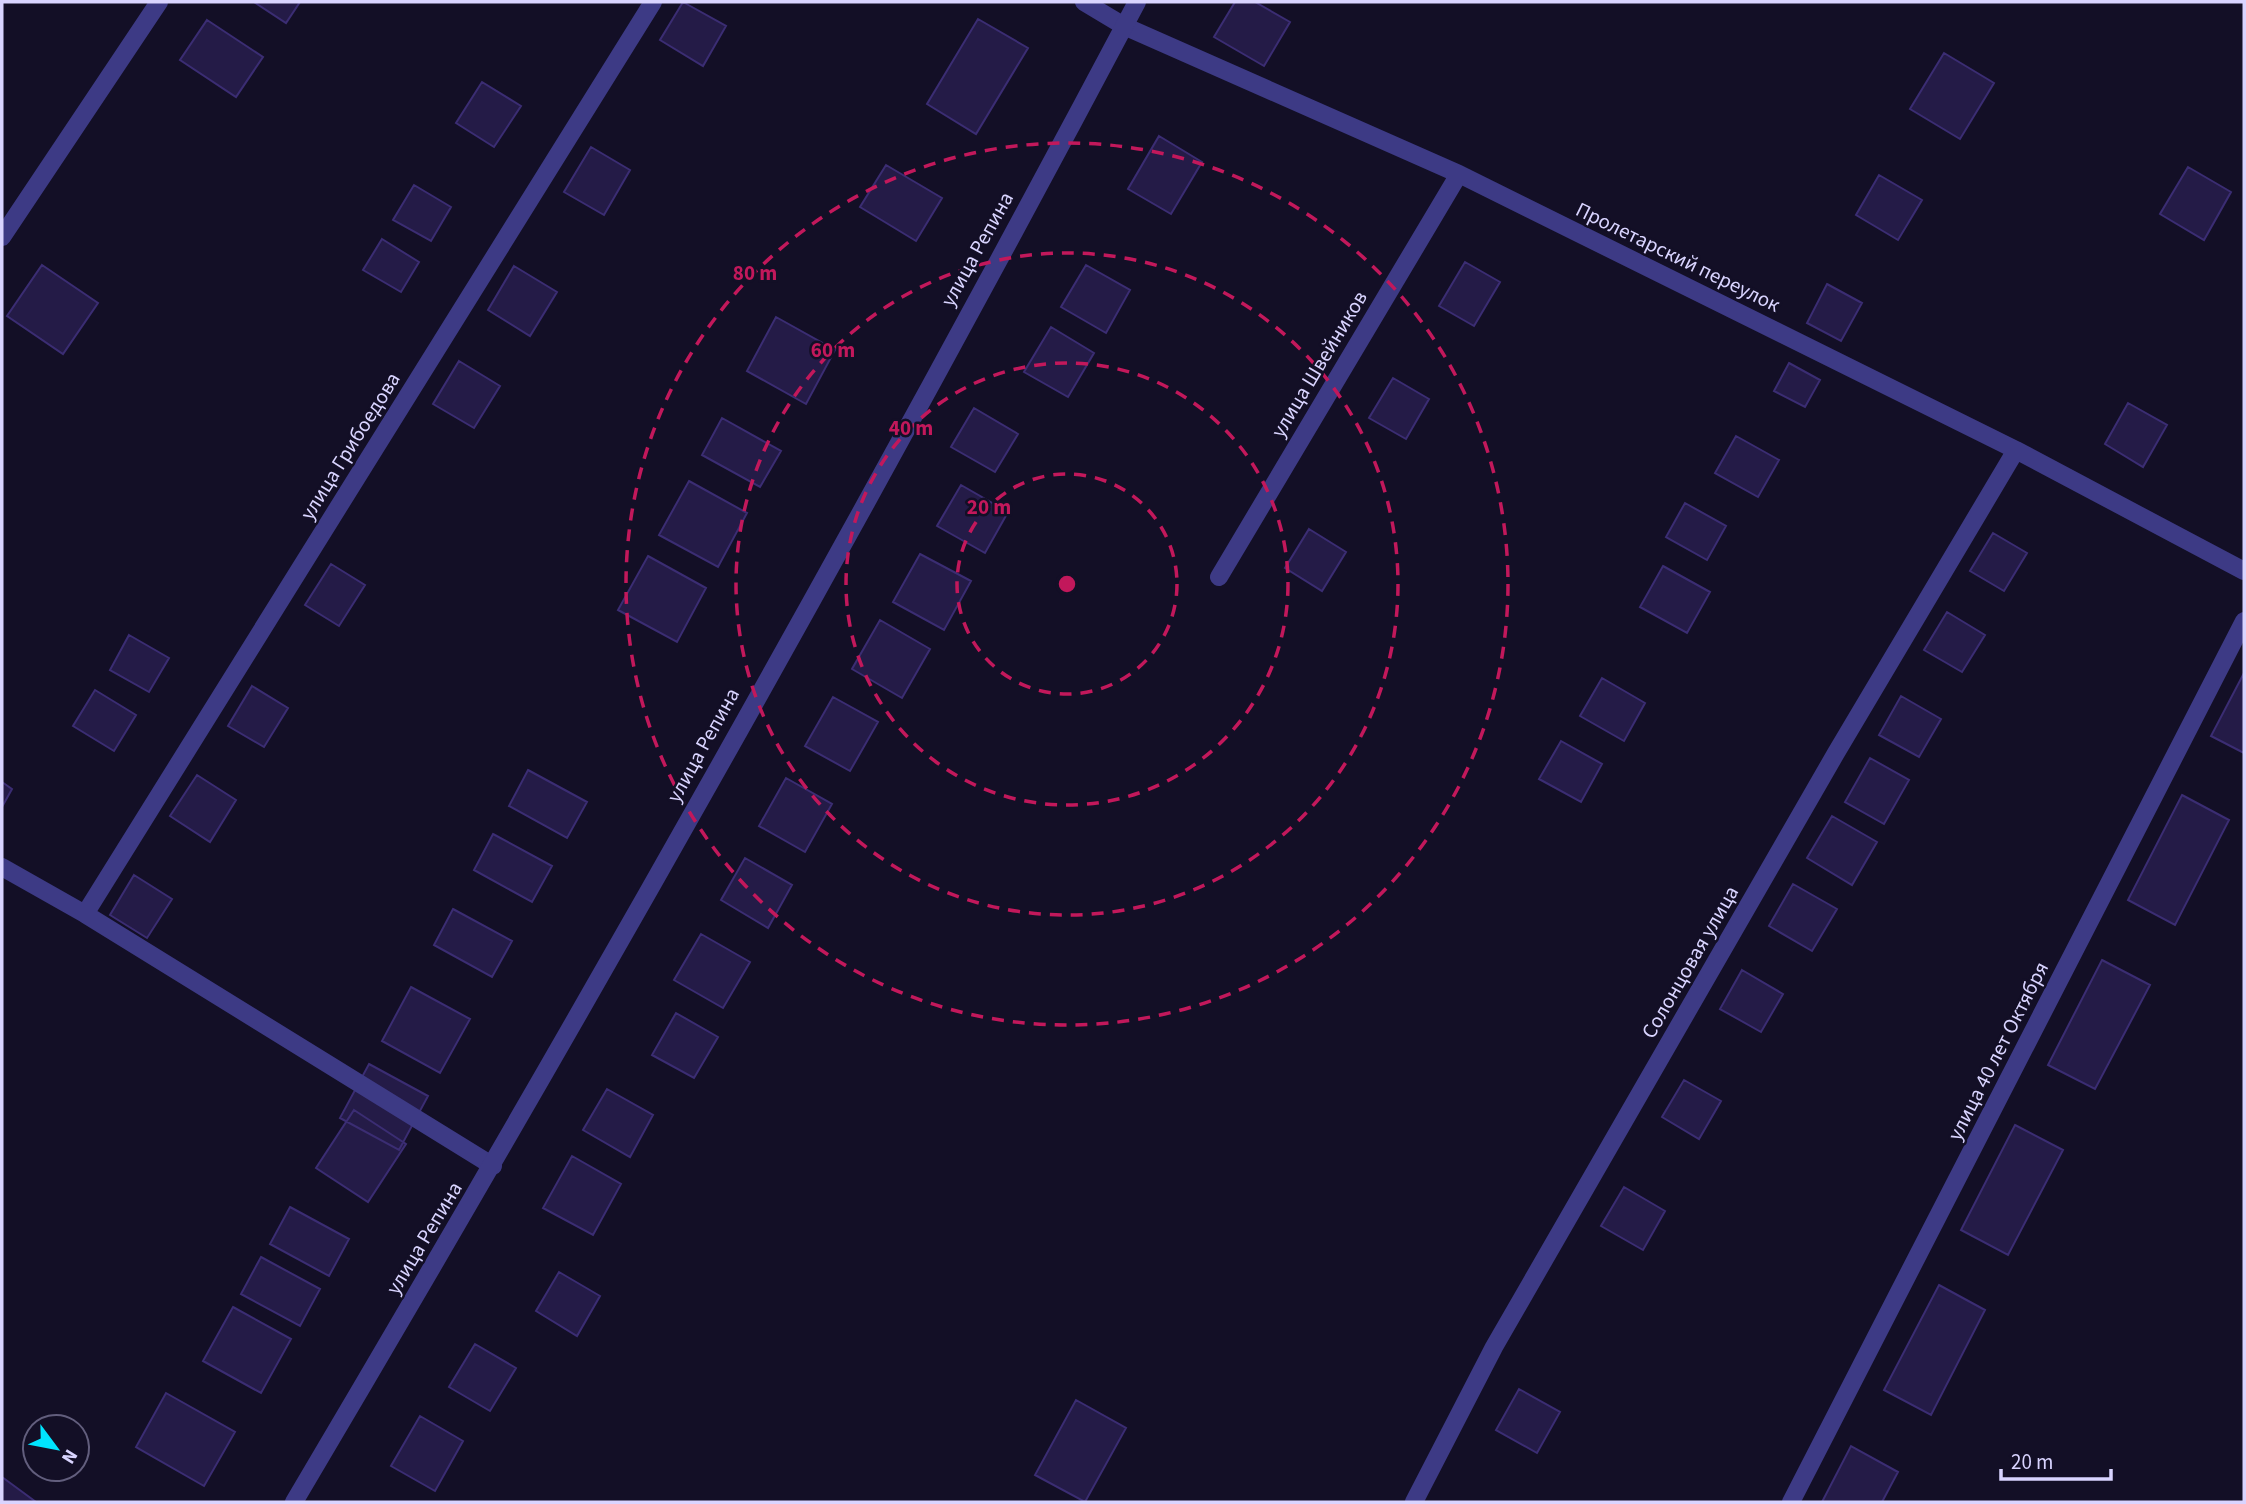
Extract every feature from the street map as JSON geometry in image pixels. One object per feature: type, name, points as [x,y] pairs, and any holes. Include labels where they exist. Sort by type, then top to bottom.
[{"type":"street","points":[[2,237],[159,2]]},
{"type":"street","name":"улица Грибоедова","points":[[85,914],[653,2]]},
{"type":"street","name":"Пролетарский переулок","points":[[1084,2],[1124,26],[1458,174],[2016,450],[2244,571]]},
{"type":"street","name":"улица Репина","points":[[294,1502],[493,1166],[849,529],[1137,2]]},
{"type":"street","name":"улица Швейников","points":[[1219,577],[1458,174]]},
{"type":"street","name":"Солонцовая улица","points":[[1414,1502],[1494,1347],[1836,752],[2016,450]]},
{"type":"street","name":"улица 40 лет Октября","points":[[1791,1502],[2244,621]]},
{"type":"street","points":[[2,867],[85,914],[493,1166]]},
{"type":"building","points":[[254,2],[300,2],[286,23]]},
{"type":"building","points":[[683,2],[726,26],[703,66],[660,40]]},
{"type":"building","points":[[1235,2],[1255,2],[1290,22],[1264,66],[1214,37]]},
{"type":"building","points":[[978,19],[1028,48],[976,134],[927,104]]},
{"type":"building","points":[[207,20],[263,57],[236,97],[180,60]]},
{"type":"building","points":[[1944,53],[1994,83],[1960,139],[1910,109]]},
{"type":"building","points":[[482,82],[521,106],[494,147],[456,123]]},
{"type":"building","points":[[1159,136],[1202,162],[1171,214],[1128,189]]},
{"type":"building","points":[[591,147],[630,170],[604,215],[564,192]]},
{"type":"building","points":[[886,165],[942,198],[916,241],[860,207]]},
{"type":"building","points":[[2188,167],[2231,192],[2204,240],[2160,214]]},
{"type":"building","points":[[1879,175],[1922,200],[1898,240],[1856,215]]},
{"type":"building","points":[[414,185],[451,207],[431,241],[393,220]]},
{"type":"building","points":[[382,239],[419,262],[401,292],[363,270]]},
{"type":"building","points":[[1465,262],[1500,282],[1474,326],[1439,306]]},
{"type":"building","points":[[42,265],[98,303],[63,354],[7,316]]},
{"type":"building","points":[[1086,265],[1130,290],[1106,333],[1061,307]]},
{"type":"building","points":[[514,266],[557,292],[530,336],[488,310]]},
{"type":"building","points":[[1827,284],[1862,303],[1841,341],[1807,323]]},
{"type":"building","points":[[776,317],[835,350],[806,404],[747,371]]},
{"type":"building","points":[[1051,327],[1094,353],[1068,397],[1024,372]]},
{"type":"building","points":[[459,361],[500,386],[474,428],[433,404]]},
{"type":"building","points":[[1789,363],[1820,380],[1805,407],[1774,391]]},
{"type":"building","points":[[1393,378],[1429,399],[1406,439],[1369,418]]},
{"type":"building","points":[[2128,403],[2167,425],[2143,467],[2105,444]]},
{"type":"building","points":[[974,408],[1018,434],[995,472],[951,447]]},
{"type":"building","points":[[722,418],[781,451],[760,487],[702,455]]},
{"type":"building","points":[[1736,436],[1779,460],[1758,497],[1715,473]]},
{"type":"building","points":[[689,481],[747,513],[718,567],[659,535]]},
{"type":"building","points":[[961,485],[1008,512],[985,553],[937,526]]},
{"type":"building","points":[[1685,503],[1726,526],[1707,560],[1666,537]]},
{"type":"building","points":[[1309,529],[1346,552],[1322,591],[1285,568]]},
{"type":"building","points":[[1993,533],[2027,553],[2004,591],[1970,571]]},
{"type":"building","points":[[920,554],[971,581],[944,630],[893,602]]},
{"type":"building","points":[[648,556],[706,588],[677,642],[618,610]]},
{"type":"building","points":[[331,564],[365,585],[339,626],[305,605]]},
{"type":"building","points":[[1663,566],[1710,592],[1687,633],[1640,607]]},
{"type":"building","points":[[1947,612],[1985,635],[1962,672],[1924,650]]},
{"type":"building","points":[[880,620],[930,649],[902,698],[852,669]]},
{"type":"building","points":[[129,635],[169,658],[149,692],[110,670]]},
{"type":"building","points":[[2244,673],[2244,753],[2211,736]]},
{"type":"building","points":[[1602,678],[1645,703],[1624,741],[1580,716]]},
{"type":"building","points":[[252,686],[288,708],[264,747],[228,726]]},
{"type":"building","points":[[95,690],[136,715],[114,751],[73,726]]},
{"type":"building","points":[[1901,696],[1941,719],[1919,757],[1879,735]]},
{"type":"building","points":[[833,697],[878,722],[850,771],[805,746]]},
{"type":"building","points":[[1561,741],[1602,764],[1581,802],[1539,779]]},
{"type":"building","points":[[1870,758],[1909,780],[1884,824],[1845,802]]},
{"type":"building","points":[[528,770],[587,802],[567,838],[509,806]]},
{"type":"building","points":[[197,775],[236,800],[210,842],[170,816]]},
{"type":"building","points":[[786,778],[832,804],[805,852],[759,826]]},
{"type":"building","points":[[2,782],[12,789],[2,807]]},
{"type":"building","points":[[2182,795],[2229,820],[2175,925],[2128,900]]},
{"type":"building","points":[[1832,816],[1877,842],[1852,885],[1807,858]]},
{"type":"building","points":[[493,834],[552,866],[532,902],[474,870]]},
{"type":"building","points":[[745,858],[792,885],[768,928],[721,900]]},
{"type":"building","points":[[134,875],[172,899],[147,938],[110,915]]},
{"type":"building","points":[[1793,884],[1837,909],[1812,951],[1769,926]]},
{"type":"building","points":[[453,909],[512,941],[492,977],[434,945]]},
{"type":"building","points":[[701,934],[750,962],[723,1008],[674,980]]},
{"type":"building","points":[[2102,960],[2150,985],[2095,1089],[2048,1065]]},
{"type":"building","points":[[1742,970],[1783,994],[1761,1032],[1720,1009]]},
{"type":"building","points":[[411,987],[470,1019],[440,1073],[382,1041]]},
{"type":"building","points":[[676,1013],[718,1037],[694,1078],[652,1055]]},
{"type":"building","points":[[369,1064],[428,1096],[399,1150],[340,1118]]},
{"type":"building","points":[[1684,1080],[1721,1101],[1699,1139],[1662,1117]]},
{"type":"building","points":[[607,1089],[653,1115],[630,1157],[583,1130]]},
{"type":"building","points":[[354,1110],[406,1144],[368,1202],[316,1168]]},
{"type":"building","points":[[2015,1125],[2063,1150],[2008,1255],[1961,1230]]},
{"type":"building","points":[[572,1156],[621,1184],[593,1235],[543,1208]]},
{"type":"building","points":[[1624,1187],[1665,1211],[1643,1250],[1601,1226]]},
{"type":"building","points":[[290,1207],[349,1239],[329,1276],[270,1244]]},
{"type":"building","points":[[261,1257],[320,1289],[300,1326],[241,1294]]},
{"type":"building","points":[[559,1272],[600,1296],[577,1336],[536,1311]]},
{"type":"building","points":[[1939,1285],[1985,1310],[1931,1415],[1884,1390]]},
{"type":"building","points":[[233,1307],[291,1339],[261,1393],[203,1361]]},
{"type":"building","points":[[475,1344],[516,1368],[490,1411],[449,1387]]},
{"type":"building","points":[[1519,1389],[1560,1412],[1537,1453],[1496,1430]]},
{"type":"building","points":[[166,1393],[235,1432],[204,1486],[136,1447]]},
{"type":"building","points":[[1076,1400],[1126,1428],[1085,1502],[1035,1475]]},
{"type":"building","points":[[420,1416],[463,1441],[435,1491],[391,1466]]},
{"type":"building","points":[[1851,1446],[1898,1472],[1882,1502],[1822,1502]]},
{"type":"building","points":[[2,1477],[36,1502],[2,1502]]}]
